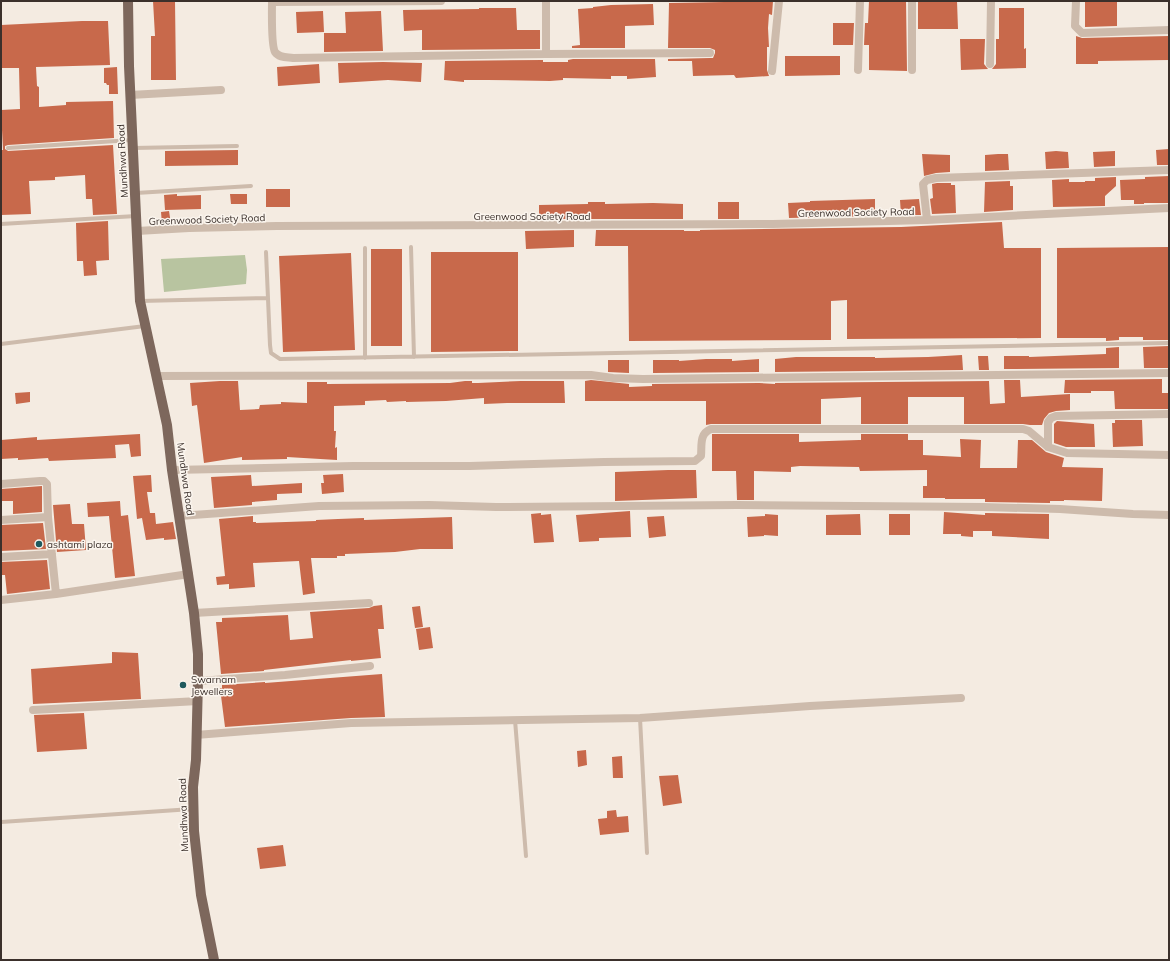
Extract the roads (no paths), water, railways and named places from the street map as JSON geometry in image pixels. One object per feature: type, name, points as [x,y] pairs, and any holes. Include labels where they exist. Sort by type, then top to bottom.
[{"type":"main road","name":"Mundhwa Road","points":[[128,1],[130,95],[140,301],[167,425],[172,470],[194,613],[198,654],[198,701],[193,787],[194,831],[201,894],[214,960]]},
{"type":"street","points":[[441,1],[272,2],[273,44],[275,52],[280,56],[293,58],[710,53]]},
{"type":"street","points":[[546,1],[546,54]]},
{"type":"street","points":[[772,71],[780,1]]},
{"type":"street","points":[[858,70],[860,1]]},
{"type":"street","points":[[912,1],[912,70]]},
{"type":"street","points":[[990,64],[991,1]]},
{"type":"street","points":[[1076,1],[1075,26],[1082,32],[1169,30]]},
{"type":"street","points":[[130,95],[221,90]]},
{"type":"street","name":"Greenwood Society Road","points":[[927,220],[923,184],[927,180],[936,178],[1169,170]]},
{"type":"street","name":"Greenwood Society Road","points":[[137,231],[277,226],[765,224],[927,220],[1169,208]]},
{"type":"street","points":[[156,376],[591,375],[613,378],[644,379],[1169,373]]},
{"type":"street","points":[[1048,448],[1048,422],[1051,418],[1056,416],[1169,414]]},
{"type":"street","points":[[172,470],[696,461],[701,456],[702,436],[705,431],[711,429],[1023,429],[1029,431],[1048,448],[1067,453],[1169,454]]},
{"type":"street","points":[[1,484],[44,481],[47,484],[48,517],[56,594]]},
{"type":"street","points":[[179,516],[319,506],[429,505],[496,507],[737,505],[967,506],[1169,515]]},
{"type":"street","points":[[1,520],[48,517]]},
{"type":"street","points":[[1,557],[52,554]]},
{"type":"street","points":[[1,600],[56,594],[189,574]]},
{"type":"street","points":[[194,613],[369,603]]},
{"type":"street","points":[[198,681],[285,675],[370,666]]},
{"type":"street","points":[[196,735],[350,723],[640,718],[810,706],[961,698]]},
{"type":"street","points":[[33,710],[198,701]]},
{"type":"lane","points":[[8,148],[133,144],[237,146]]},
{"type":"lane","points":[[135,194],[252,186]]},
{"type":"lane","points":[[1,224],[136,216]]},
{"type":"lane","points":[[411,247],[414,357]]},
{"type":"lane","points":[[365,248],[365,358]]},
{"type":"lane","points":[[266,252],[270,345],[272,353],[280,359],[1169,343]]},
{"type":"lane","points":[[140,301],[268,298]]},
{"type":"lane","points":[[1,344],[145,326]]},
{"type":"lane","points":[[640,718],[648,853]]},
{"type":"lane","points":[[515,720],[526,856]]},
{"type":"lane","points":[[1,822],[194,809]]},
{"type":"place","name":"ashtami plaza","points":[[39,544]]},
{"type":"place","name":"Swarnam Jewellers","points":[[183,685]]}]
